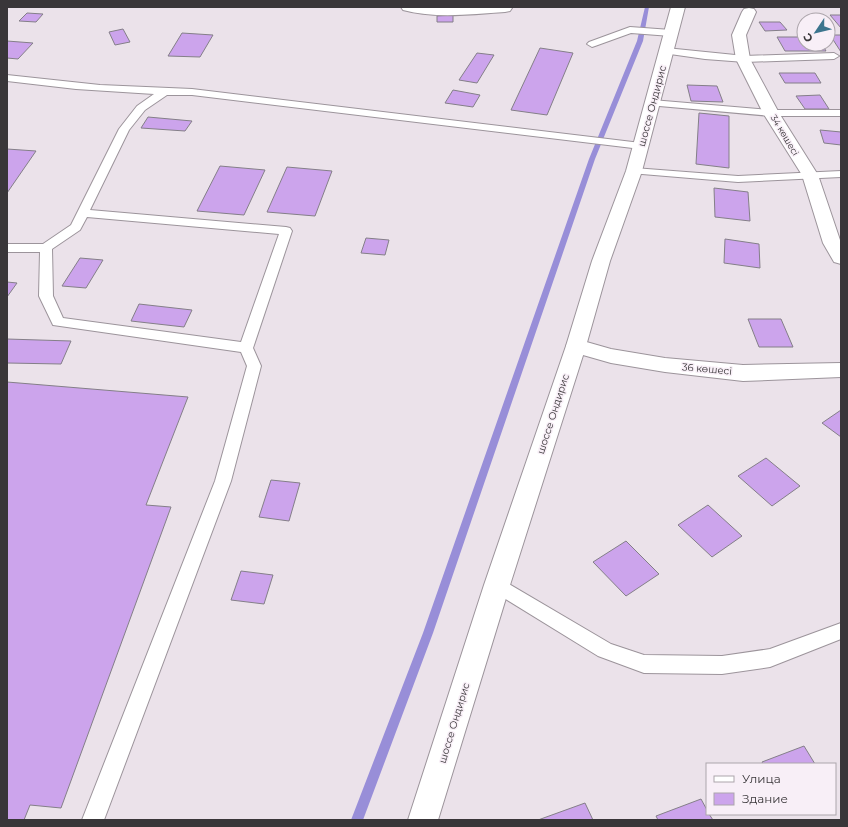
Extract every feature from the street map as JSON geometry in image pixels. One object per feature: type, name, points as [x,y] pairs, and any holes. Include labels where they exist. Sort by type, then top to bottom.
[{"type":"main road","points":[[408,7],[415,9],[460,11],[505,8],[504,7]]},
{"type":"main road","name":"шоссе Ондирис","points":[[423,820],[497,585],[576,346],[601,261],[634,172],[678,7]]},
{"type":"main road","name":"34 көшесі","points":[[749,12],[739,35],[743,59],[772,113],[810,175],[832,243],[841,258]]},
{"type":"main road","name":"36 көшесі","points":[[576,346],[611,356],[665,365],[743,373],[841,370]]},
{"type":"lane","points":[[592,44],[630,30],[642,30],[702,56],[743,59],[834,56]]},
{"type":"lane","points":[[7,78],[83,87],[164,92],[192,92],[641,146]]},
{"type":"lane","points":[[7,248],[46,248],[76,227],[124,129],[141,108],[164,92]]},
{"type":"lane","points":[[652,103],[772,113],[841,113]]},
{"type":"lane","points":[[634,172],[738,179],[841,174]]},
{"type":"lane","points":[[83,213],[286,230],[246,348],[254,366],[223,481],[94,820]]},
{"type":"lane","points":[[46,248],[46,296],[58,322],[246,348]]},
{"type":"lane","points":[[497,585],[605,650],[644,664],[722,665],[770,658],[841,631]]},
{"type":"building","points":[[27,13],[43,14],[36,22],[19,21]]},
{"type":"building","points":[[453,15],[453,22],[437,22],[437,16]]},
{"type":"building","points":[[836,15],[841,15],[841,28],[836,22]]},
{"type":"building","points":[[759,22],[780,22],[787,30],[765,31]]},
{"type":"building","points":[[123,29],[130,42],[115,45],[109,32]]},
{"type":"building","points":[[182,33],[213,35],[200,57],[168,56]]},
{"type":"building","points":[[836,35],[841,35],[841,52],[836,44]]},
{"type":"building","points":[[777,37],[796,37],[796,51],[785,51]]},
{"type":"building","points":[[7,41],[33,43],[18,59],[7,58]]},
{"type":"building","points":[[540,48],[573,53],[547,115],[511,110]]},
{"type":"building","points":[[477,53],[494,55],[477,83],[459,80]]},
{"type":"building","points":[[779,73],[815,73],[821,83],[785,83]]},
{"type":"building","points":[[687,85],[717,86],[723,102],[691,101]]},
{"type":"building","points":[[453,90],[480,95],[473,107],[445,103]]},
{"type":"building","points":[[820,95],[829,109],[805,109],[796,96]]},
{"type":"building","points":[[699,113],[729,116],[729,168],[696,164]]},
{"type":"building","points":[[148,117],[192,121],[185,131],[141,128]]},
{"type":"building","points":[[820,130],[841,132],[841,145],[824,143]]},
{"type":"building","points":[[7,149],[36,151],[7,193]]},
{"type":"building","points":[[220,166],[265,170],[244,215],[197,211]]},
{"type":"building","points":[[287,167],[332,171],[315,216],[267,212]]},
{"type":"building","points":[[714,188],[748,192],[750,221],[715,217]]},
{"type":"building","points":[[366,238],[389,240],[385,255],[361,253]]},
{"type":"building","points":[[725,239],[759,244],[760,268],[724,263]]},
{"type":"building","points":[[80,258],[103,260],[86,288],[62,286]]},
{"type":"building","points":[[7,282],[17,283],[7,297]]},
{"type":"building","points":[[139,304],[192,310],[184,327],[131,321]]},
{"type":"building","points":[[748,319],[781,319],[793,347],[759,347]]},
{"type":"building","points":[[7,339],[71,341],[61,364],[7,363]]},
{"type":"building","points":[[7,382],[188,397],[146,505],[171,507],[61,808],[30,805],[24,820],[7,820]]},
{"type":"building","points":[[841,410],[841,437],[822,423]]},
{"type":"building","points":[[766,458],[800,486],[772,506],[738,476]]},
{"type":"building","points":[[271,480],[300,483],[289,521],[259,517]]},
{"type":"building","points":[[708,505],[742,536],[712,557],[678,525]]},
{"type":"building","points":[[626,541],[659,574],[626,596],[593,562]]},
{"type":"building","points":[[241,571],[273,575],[264,604],[231,600]]},
{"type":"building","points":[[804,746],[814,763],[762,763]]},
{"type":"building","points":[[701,799],[706,808],[706,815],[710,815],[713,820],[658,820],[656,816]]},
{"type":"building","points":[[585,803],[593,820],[538,820]]},
{"type":"waterway","points":[[357,820],[428,633],[592,159],[640,41],[647,7]]}]
